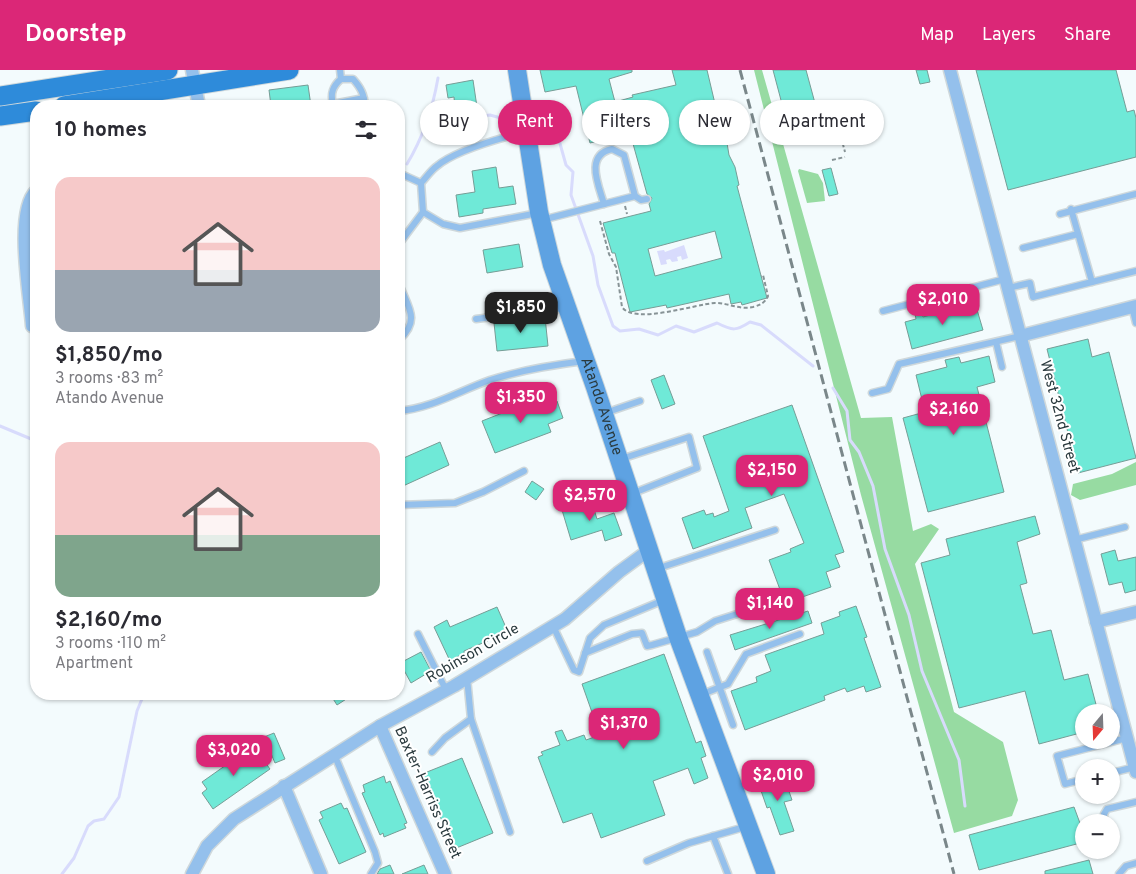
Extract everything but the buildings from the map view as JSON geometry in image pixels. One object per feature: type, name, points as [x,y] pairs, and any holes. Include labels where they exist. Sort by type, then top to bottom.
[{"type":"main road","points":[[0,96],[168,70]]},
{"type":"main road","points":[[92,100],[193,78],[289,70]]},
{"type":"main road","name":"Atando Avenue","points":[[517,70],[521,100]]},
{"type":"main road","points":[[0,116],[30,112]]},
{"type":"main road","name":"Atando Avenue","points":[[528,145],[540,217],[552,265],[566,308],[604,413],[678,637],[766,874]]},
{"type":"street","name":"West 32nd Street","points":[[950,70],[1135,769]]},
{"type":"street","points":[[193,78],[198,100]]},
{"type":"street","points":[[30,200],[25,216],[24,236],[30,304]]},
{"type":"street","points":[[1020,336],[1134,306]]},
{"type":"street","name":"Robinson Circle","points":[[192,874],[199,858],[220,831],[241,813],[380,726],[467,678],[553,626],[582,605],[619,572],[649,550]]},
{"type":"street","points":[[1096,622],[1136,612]]},
{"type":"street","name":"Baxter-Harriss Street","points":[[380,726],[445,874]]},
{"type":"street","points":[[284,786],[321,874]]},
{"type":"lane","points":[[332,100],[332,90],[341,79],[340,70]]},
{"type":"lane","points":[[341,79],[353,79],[362,90],[364,98],[355,100]]},
{"type":"lane","points":[[405,236],[423,212],[421,183],[437,166],[498,139]]},
{"type":"lane","points":[[604,204],[595,168],[598,156],[608,150],[617,150],[624,156],[635,196],[641,200],[647,199]]},
{"type":"lane","points":[[405,176],[421,183]]},
{"type":"lane","points":[[1060,214],[1071,209],[1136,194]]},
{"type":"lane","points":[[423,212],[443,224],[460,228],[562,215],[635,196]]},
{"type":"lane","points":[[1071,209],[1092,282]]},
{"type":"lane","points":[[1024,248],[1078,234]]},
{"type":"lane","points":[[883,311],[1007,284],[1030,284],[1033,298],[1136,271]]},
{"type":"lane","points":[[405,300],[412,318],[410,328],[405,333]]},
{"type":"lane","points":[[1134,306],[1136,323]]},
{"type":"lane","points":[[476,319],[566,308]]},
{"type":"lane","points":[[872,393],[888,389],[899,364],[1020,336]]},
{"type":"lane","points":[[996,342],[1002,367]]},
{"type":"lane","points":[[405,411],[416,410],[437,403],[490,380],[532,369],[586,361]]},
{"type":"lane","points":[[604,413],[640,401]]},
{"type":"lane","points":[[619,460],[689,437],[698,468],[630,494]]},
{"type":"lane","points":[[405,504],[455,503],[483,492],[524,471]]},
{"type":"lane","points":[[1074,540],[1125,527]]},
{"type":"lane","points":[[655,570],[775,530]]},
{"type":"lane","points":[[553,626],[574,670],[579,672],[590,638],[604,625],[665,600]]},
{"type":"lane","points":[[585,653],[632,634],[642,633],[647,646],[696,632],[715,622],[759,607]]},
{"type":"lane","points":[[418,634],[446,690]]},
{"type":"lane","points":[[699,696],[728,684],[746,654],[800,634]]},
{"type":"lane","points":[[707,652],[733,725]]},
{"type":"lane","points":[[467,678],[471,719],[510,832]]},
{"type":"lane","points":[[432,752],[445,738],[471,719]]},
{"type":"lane","points":[[1075,782],[1065,784],[1056,756],[1127,738]]},
{"type":"lane","points":[[334,754],[376,852],[378,863],[370,874]]},
{"type":"lane","points":[[1120,771],[1135,769]]},
{"type":"lane","points":[[1104,814],[1107,809],[1136,802]]},
{"type":"lane","points":[[647,861],[689,843],[749,825]]},
{"type":"lane","points":[[714,836],[728,874]]},
{"type":"lane","points":[[1118,874],[1126,866],[1136,862]]},
{"type":"path","points":[[843,145],[845,152]]},
{"type":"path","points":[[832,160],[845,157]]},
{"type":"path","points":[[600,220],[609,254],[616,268],[622,307],[631,314],[680,311],[714,303],[740,308],[756,306],[765,302],[768,296],[763,275],[761,276]]},
{"type":"green space","points":[[754,70],[762,70],[771,100],[762,100]]},
{"type":"green space","points":[[773,145],[783,145],[861,418],[892,417],[913,531],[931,524],[939,529],[915,564],[954,712],[1003,742],[1018,800],[1012,816],[954,833],[861,495]]},
{"type":"green space","points":[[799,169],[818,174],[823,183],[825,201],[807,203]]},
{"type":"green space","points":[[1136,462],[1136,485],[1080,500],[1071,495],[1073,484],[1112,474]]},
{"type":"water","points":[[684,245],[688,258],[682,260],[681,256],[677,257],[678,261],[672,262],[670,259],[666,260],[667,264],[661,265],[657,251],[664,250],[665,252]]},
{"type":"waterway","points":[[407,164],[426,122],[438,78]]},
{"type":"waterway","points":[[488,115],[498,117]]},
{"type":"waterway","points":[[560,145],[566,165],[573,172],[571,195],[593,256],[598,285],[613,326],[620,331],[639,329],[658,335],[676,326],[694,332],[717,323],[734,329],[750,322],[761,325],[813,366]]},
{"type":"waterway","points":[[833,388],[847,411],[850,440],[859,452],[873,486],[885,549],[909,615],[922,671],[959,760],[965,806]]},
{"type":"waterway","points":[[0,426],[30,438]]},
{"type":"waterway","points":[[62,874],[74,858],[88,826],[94,821],[104,819],[119,797],[137,711],[142,700]]},
{"type":"railway","points":[[740,70],[954,874]]}]
